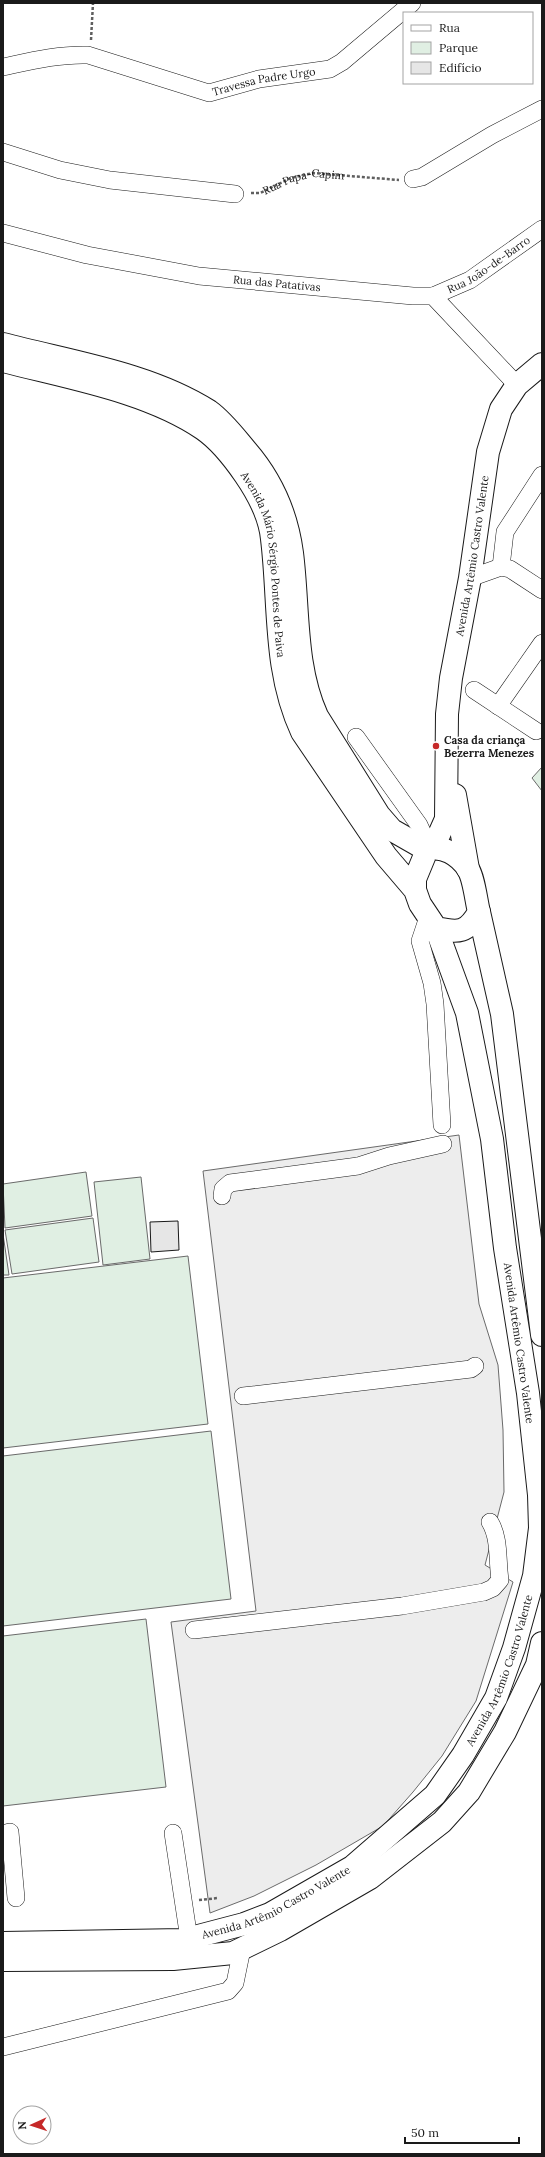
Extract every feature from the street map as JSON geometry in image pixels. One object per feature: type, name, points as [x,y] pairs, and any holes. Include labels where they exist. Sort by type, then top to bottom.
[{"type":"main road","name":"Avenida Mário Sérgio Pontes de Paiva","points":[[3,344],[143,380],[178,394],[210,412],[229,430],[257,463],[274,490],[288,528],[294,572],[299,644],[306,686],[312,705],[379,815],[392,830],[430,849]]},
{"type":"main road","name":"Avenida Mário Sérgio Pontes de Paiva","points":[[3,361],[117,390],[168,410],[203,429],[234,459],[253,486],[265,510],[272,537],[280,651],[284,683],[294,714],[310,744],[373,836],[415,890]]},
{"type":"main road","name":"Avenida Artêmio Castro Valente","points":[[430,849],[446,819],[447,714],[451,678],[470,578],[488,452],[501,409],[517,385],[542,364]]},
{"type":"main road","name":"Avenida Artêmio Castro Valente","points":[[447,765],[454,789],[468,869]]},
{"type":"main road","points":[[479,912],[472,923],[461,930],[453,932],[432,923],[415,890],[415,879],[430,849],[440,848],[451,853],[468,869],[479,912],[501,1007],[504,1040],[537,1256],[542,1335]]},
{"type":"main road","name":"Avenida Artêmio Castro Valente","points":[[3,1943],[189,1939],[244,1924],[270,1914],[352,1867],[435,1795],[463,1755],[496,1698],[514,1648],[534,1576],[540,1528],[535,1457],[492,1139],[467,1013],[432,923]]},
{"type":"main road","points":[[238,1951],[280,1930],[370,1878],[442,1822],[469,1792],[505,1732],[537,1665],[542,1643]]},
{"type":"main road","name":"Avenida Artêmio Castro Valente","points":[[3,1960],[173,1959],[238,1951]]},
{"type":"street","name":"Travessa Padre Urgo","points":[[3,68],[37,59],[71,54],[88,54],[210,93],[259,79],[330,69],[342,62],[412,3]]},
{"type":"street","points":[[413,179],[422,177],[492,135],[542,109]]},
{"type":"street","points":[[3,152],[60,170],[110,180],[235,194]]},
{"type":"street","name":"Rua João-de-Barro","points":[[433,296],[470,280],[542,229]]},
{"type":"street","name":"Rua das Patativas","points":[[3,234],[87,255],[199,276],[413,296],[433,296]]},
{"type":"street","points":[[433,296],[517,385]]},
{"type":"street","points":[[501,568],[505,532],[542,475]]},
{"type":"street","points":[[470,578],[501,568],[510,569],[540,583]]},
{"type":"street","points":[[498,706],[542,643]]},
{"type":"street","points":[[474,690],[536,731]]},
{"type":"street","points":[[356,737],[419,825],[430,849]]},
{"type":"street","points":[[432,923],[420,941],[435,1004],[442,1125]]},
{"type":"street","points":[[222,1196],[223,1189],[230,1183],[358,1166],[389,1156],[443,1144]]},
{"type":"street","points":[[243,1396],[471,1369],[475,1366]]},
{"type":"street","points":[[194,1630],[402,1606],[484,1592],[493,1588],[500,1580],[497,1565],[498,1547],[494,1529],[490,1522]]},
{"type":"street","points":[[3,1834],[10,1832],[16,1898]]},
{"type":"street","points":[[173,1833],[189,1939]]},
{"type":"street","points":[[3,2047],[228,1991],[235,1983],[238,1951]]},
{"type":"path","points":[[88,54],[91,38],[93,3]]},
{"type":"path","name":"Rua Papa-Capim","points":[[235,194],[260,193],[291,178],[313,172],[399,180],[413,179]]},
{"type":"green space","points":[[542,767],[542,791],[532,778]]},
{"type":"green space","points":[[86,1172],[92,1216],[5,1228],[3,1184]]},
{"type":"green space","points":[[141,1177],[150,1259],[103,1265],[94,1182]]},
{"type":"green space","points":[[93,1218],[99,1262],[12,1274],[5,1230]]},
{"type":"green space","points":[[3,1234],[9,1275],[3,1275]]},
{"type":"green space","points":[[188,1256],[208,1424],[3,1448],[3,1278]]},
{"type":"green space","points":[[211,1431],[231,1599],[3,1626],[3,1456]]},
{"type":"green space","points":[[146,1619],[166,1787],[3,1806],[3,1636]]},
{"type":"shaded area","points":[[459,1135],[479,1304],[498,1365],[503,1430],[504,1492],[485,1565],[513,1582],[476,1701],[442,1756],[383,1826],[316,1865],[254,1896],[210,1913],[171,1622],[256,1611],[203,1171]]},
{"type":"building","points":[[178,1221],[179,1250],[151,1252],[150,1222]]},
{"type":"place","name":"Casa da criança Bezerra Menezes","points":[[436,746]]}]
